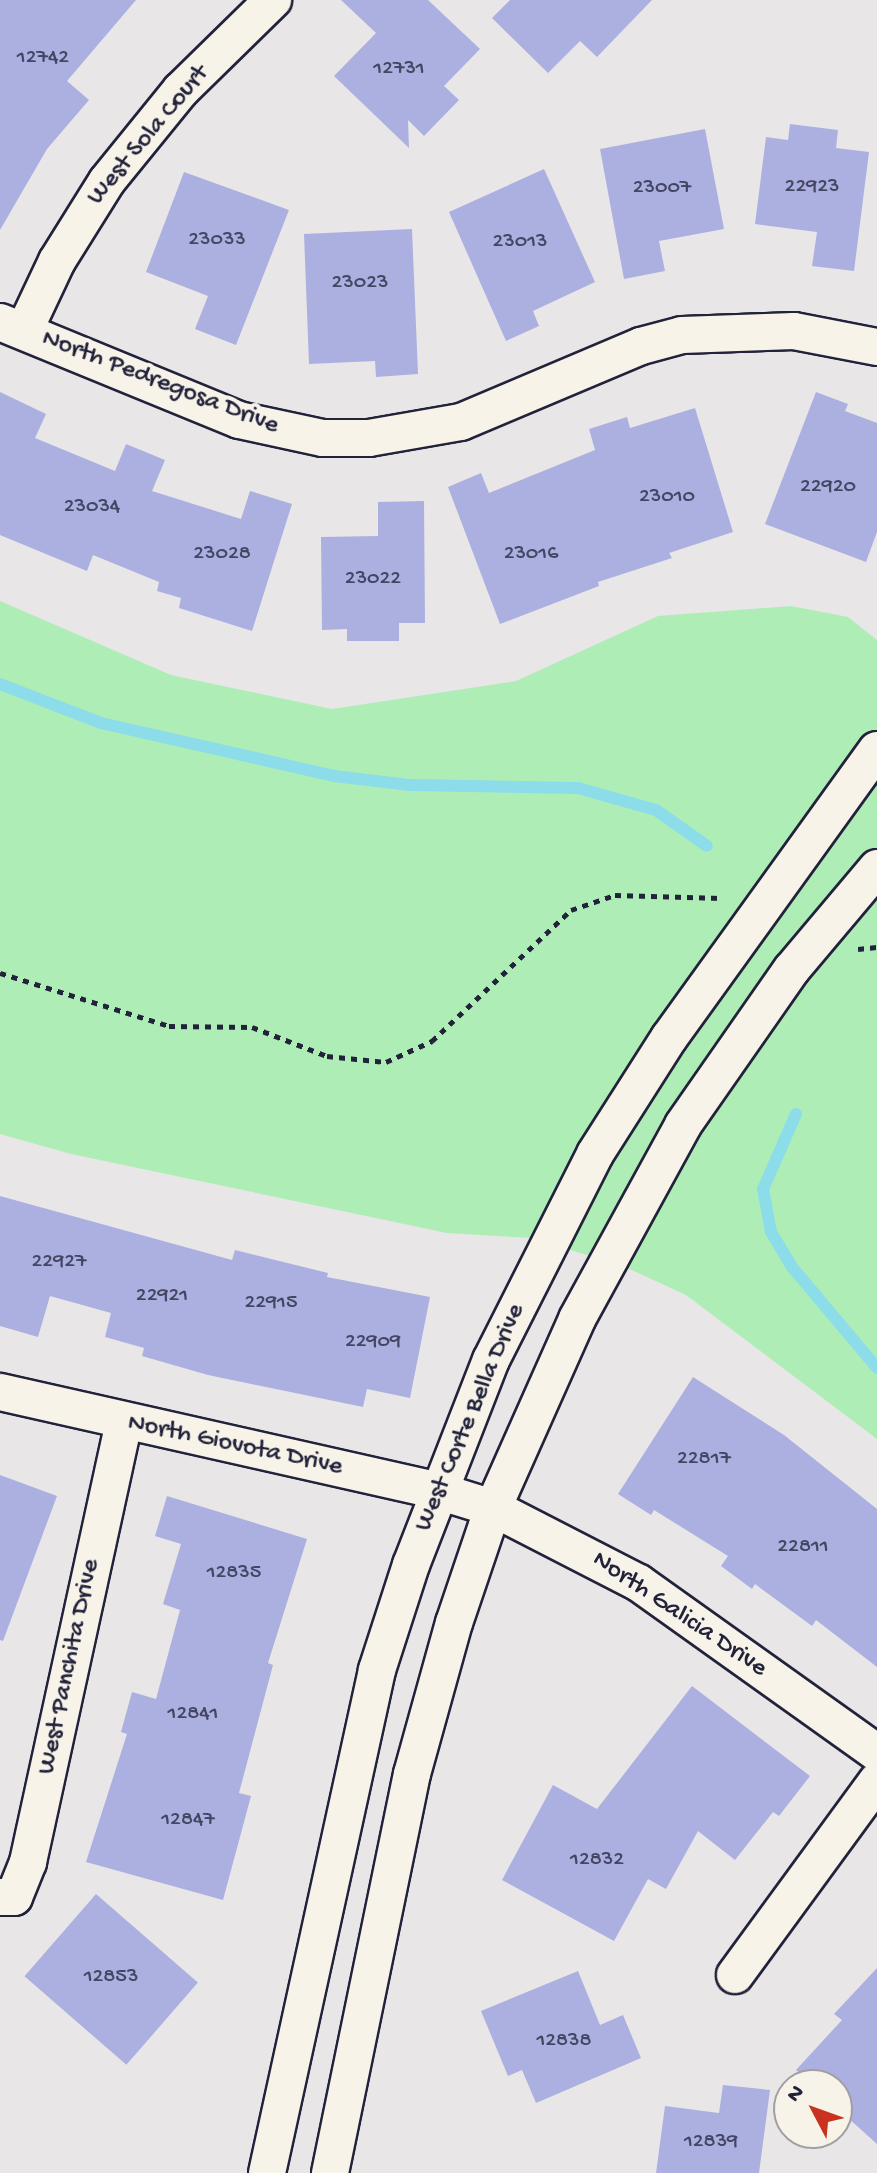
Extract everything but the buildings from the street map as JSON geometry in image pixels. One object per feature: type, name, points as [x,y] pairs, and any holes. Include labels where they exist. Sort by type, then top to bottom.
[{"type":"street","name":"West Sola Court","points":[[12,326],[107,181],[181,90],[273,0]]},
{"type":"street","name":"North Pedregosa Drive","points":[[12,326],[239,420],[323,438],[369,438],[461,422],[628,351],[682,335],[794,331],[877,347]]},
{"type":"street","name":"West Corte Bella Drive","points":[[330,2173],[412,1774],[454,1623],[467,1500],[491,1360],[595,1154],[669,1038],[877,750]]},
{"type":"street","name":"West Corte Bella Drive","points":[[267,2173],[362,1727],[467,1500],[577,1319],[683,1125],[792,969],[877,868]]},
{"type":"street","name":"North Giovota Drive","points":[[0,1392],[467,1500]]},
{"type":"street","name":"West Panchita Drive","points":[[0,1897],[14,1897],[28,1862],[124,1422]]},
{"type":"street","name":"North Galicia Drive","points":[[467,1500],[639,1583],[877,1753]]},
{"type":"street","points":[[735,1975],[877,1781]]},
{"type":"path","points":[[0,973],[169,1026],[252,1027],[327,1056],[386,1062],[432,1041],[571,910],[615,895],[712,901],[735,895]]},
{"type":"green space","points":[[0,601],[171,675],[332,709],[516,681],[658,616],[791,606],[848,617],[877,640],[877,1439],[686,1295],[623,1266],[531,1238],[447,1233],[71,1154],[0,1134]]},
{"type":"waterway","points":[[0,684],[101,723],[334,776],[410,785],[578,788],[656,810],[707,846]]},
{"type":"waterway","points":[[796,1114],[763,1189],[771,1232],[792,1267],[877,1368]]}]
